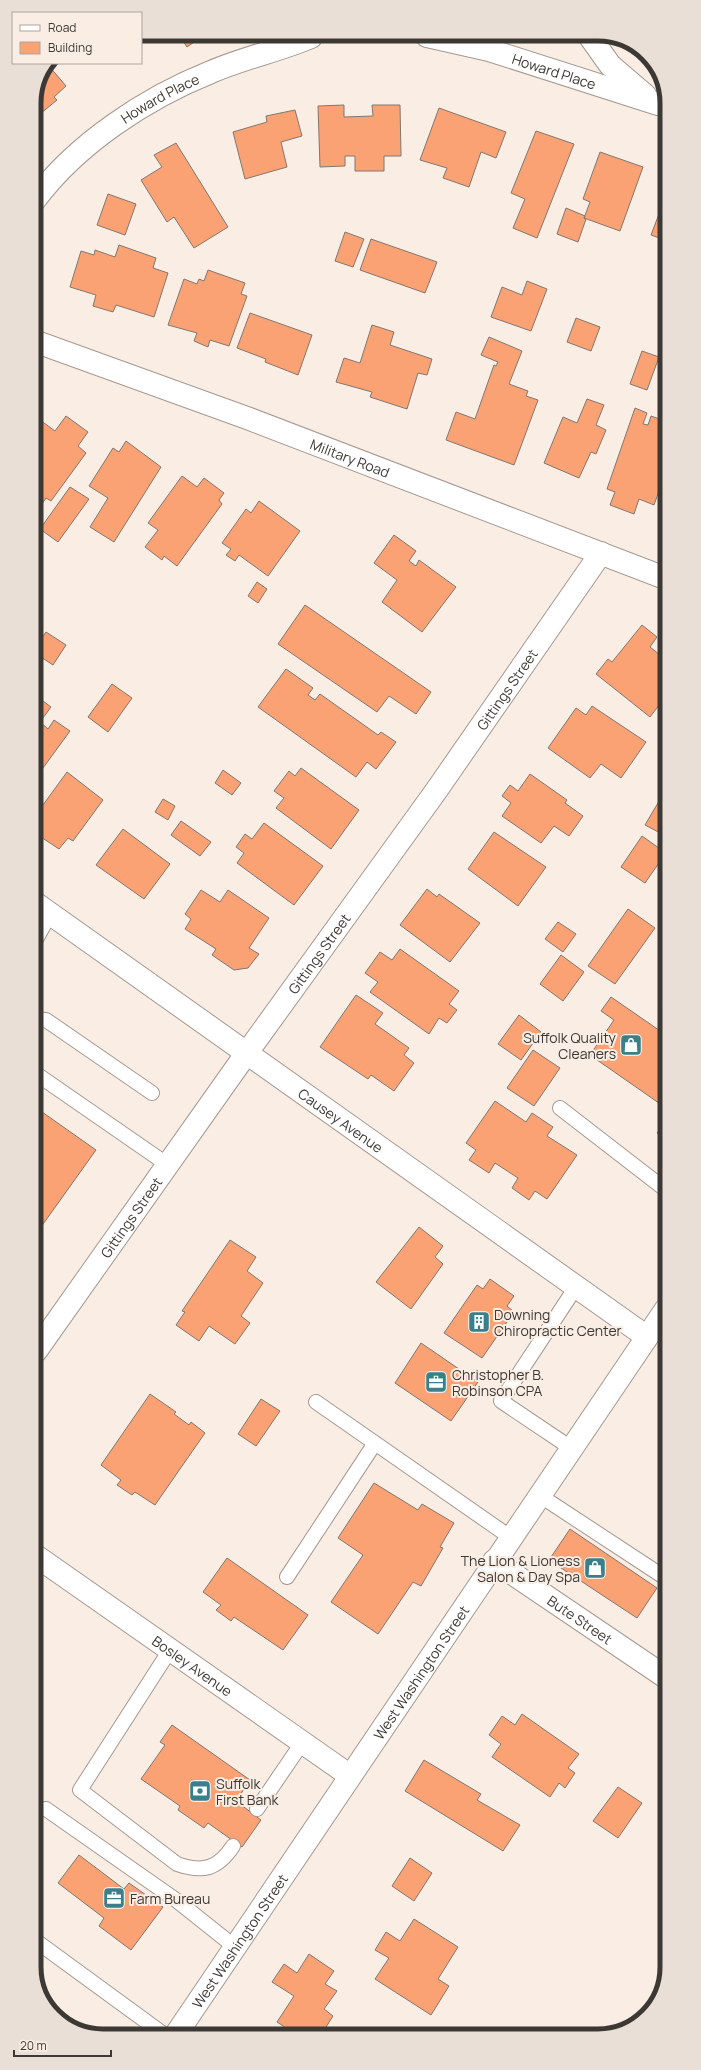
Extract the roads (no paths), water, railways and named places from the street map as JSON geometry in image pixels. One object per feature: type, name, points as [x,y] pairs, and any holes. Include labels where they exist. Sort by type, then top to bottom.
[{"type":"street","name":"Howard Place","points":[[41,193],[70,162],[107,130],[157,97],[211,72],[302,41]]},
{"type":"street","name":"Howard Place","points":[[449,41],[489,50],[660,106]]},
{"type":"street","points":[[593,41],[610,65],[634,87],[660,105]]},
{"type":"street","name":"Military Road","points":[[41,344],[247,418],[660,576]]},
{"type":"street","name":"Gittings Street","points":[[41,1344],[246,1054],[436,792],[601,553]]},
{"type":"street","name":"Causey Avenue","points":[[43,908],[246,1054],[647,1337]]},
{"type":"street","name":"West Washington Street","points":[[180,2029],[510,1537],[660,1318]]},
{"type":"street","name":"Bosley Avenue","points":[[41,1560],[302,1743],[350,1775]]},
{"type":"street","name":"Bute Street","points":[[494,1561],[660,1673]]},
{"type":"lane","points":[[41,1020],[46,1020],[152,1093]]},
{"type":"lane","points":[[41,1077],[168,1165]]},
{"type":"lane","points":[[560,1108],[660,1185]]},
{"type":"lane","points":[[571,1448],[501,1401],[576,1287]]},
{"type":"lane","points":[[316,1402],[510,1537]]},
{"type":"lane","points":[[287,1578],[375,1443]]},
{"type":"lane","points":[[539,1495],[660,1575]]},
{"type":"lane","points":[[170,1650],[80,1790],[177,1864],[192,1869],[211,1867],[224,1859],[232,1846]]},
{"type":"lane","points":[[257,1809],[302,1743]]},
{"type":"lane","points":[[46,1809],[176,1900],[235,1947]]},
{"type":"lane","points":[[41,1945],[156,2029]]},
{"type":"place","name":"Suffolk Quality Cleaners","points":[[631,1045]]},
{"type":"place","name":"Downing Chiropractic Center","points":[[479,1322]]},
{"type":"place","name":"Christopher B. Robinson CPA","points":[[436,1382]]},
{"type":"place","name":"The Lion & Lioness Salon & Day Spa","points":[[595,1568]]},
{"type":"place","name":"Suffolk First Bank","points":[[200,1791]]},
{"type":"place","name":"Farm Bureau","points":[[114,1898]]}]
